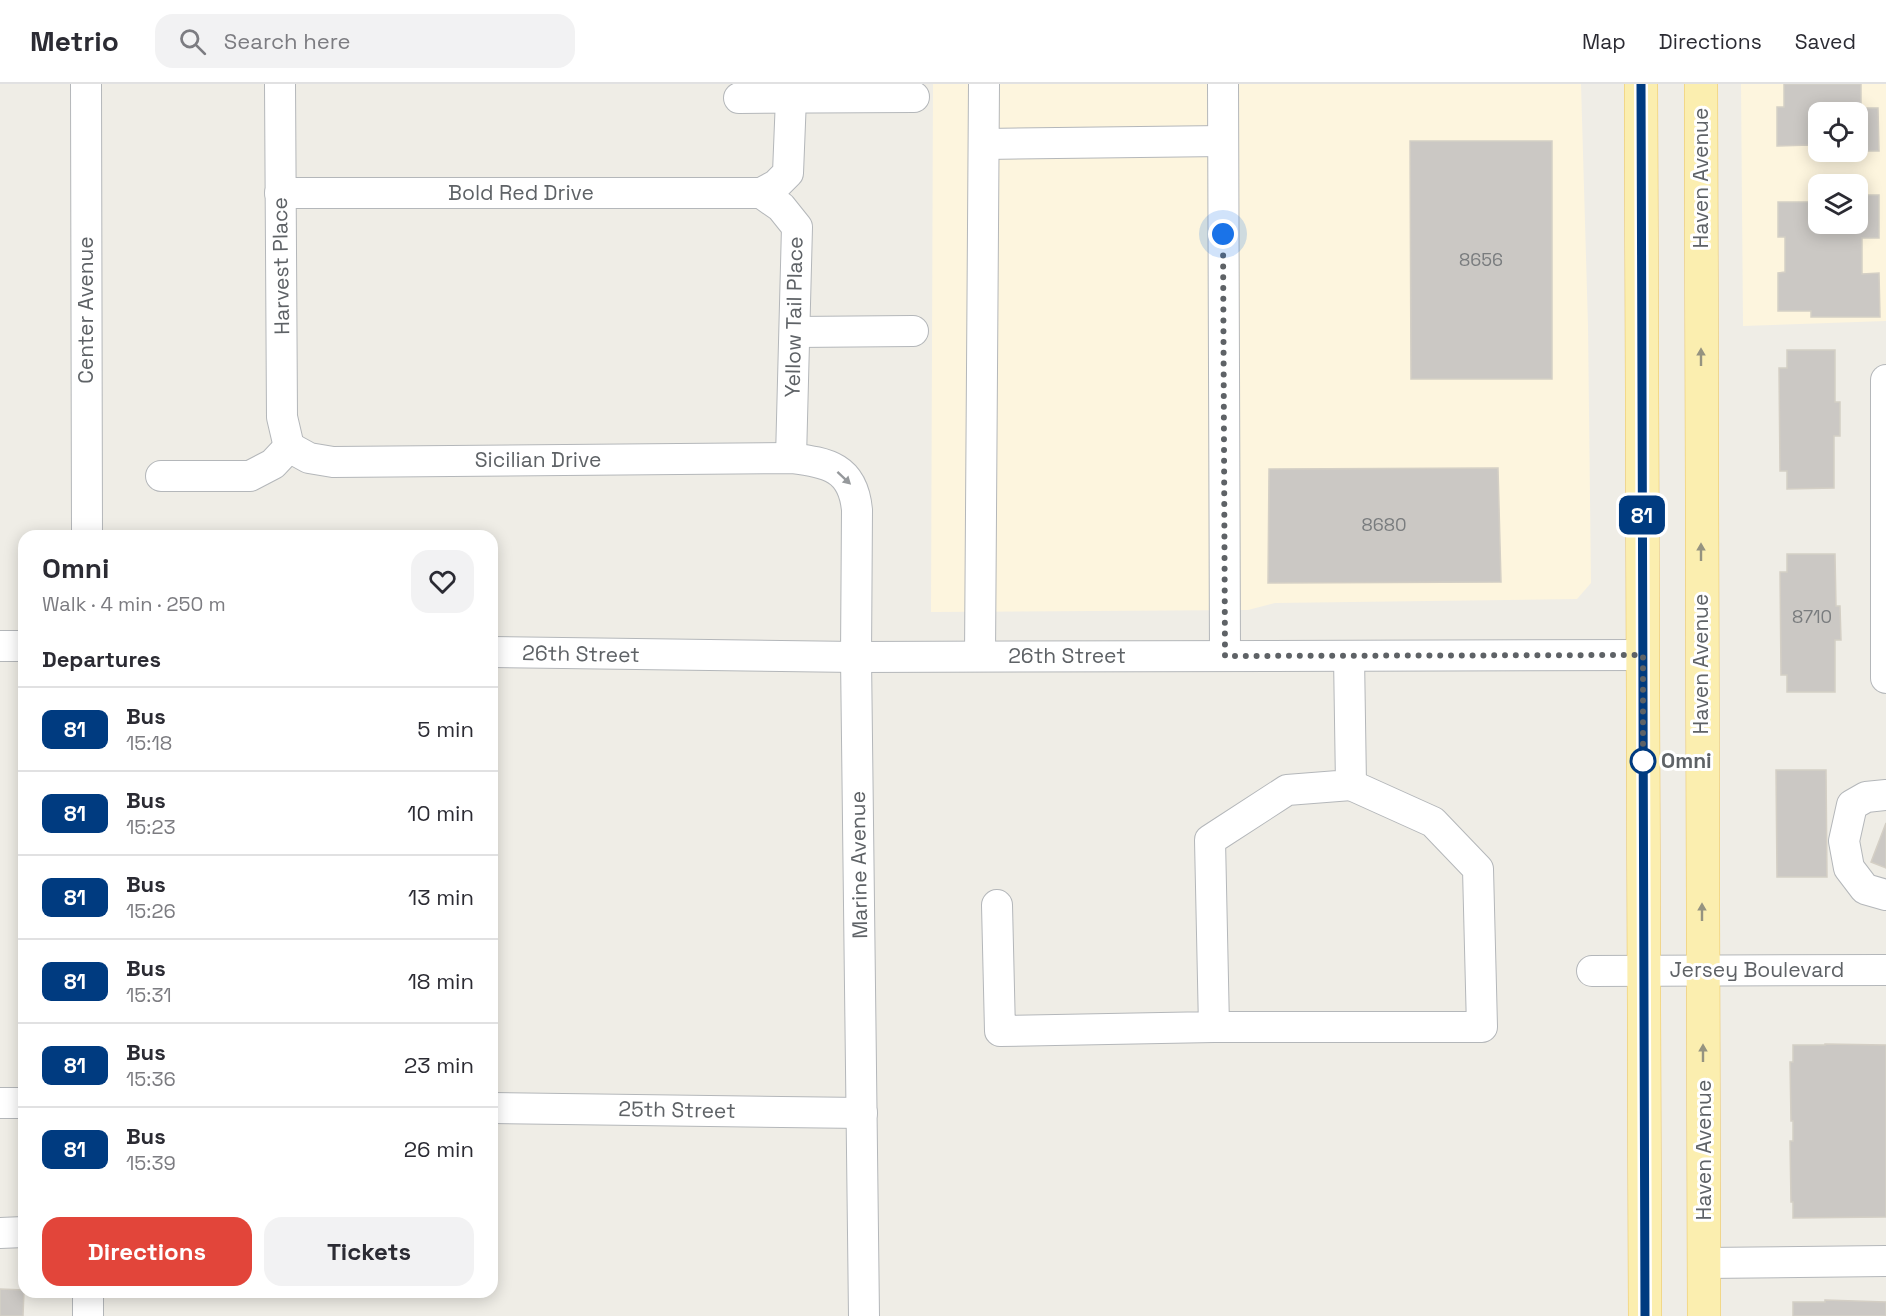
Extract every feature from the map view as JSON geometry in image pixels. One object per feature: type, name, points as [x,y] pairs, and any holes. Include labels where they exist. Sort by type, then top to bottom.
[{"type":"main road","points":[[1641,84],[1645,1316]]},
{"type":"main road","name":"Haven Avenue","points":[[1701,84],[1704,1316]]},
{"type":"street","name":"Center Avenue","points":[[86,84],[87,530]]},
{"type":"street","name":"Harvest Place","points":[[280,84],[282,417],[289,447]]},
{"type":"street","points":[[980,656],[984,84]]},
{"type":"street","points":[[1223,84],[1225,656]]},
{"type":"street","points":[[739,98],[914,97]]},
{"type":"street","points":[[761,193],[776,185],[788,173],[791,98]]},
{"type":"street","points":[[985,144],[1223,141]]},
{"type":"street","name":"Bold Red Drive","points":[[280,193],[761,193]]},
{"type":"street","name":"Yellow Tail Place","points":[[761,193],[781,207],[797,227],[791,458]]},
{"type":"street","points":[[795,332],[913,331]]},
{"type":"street","points":[[1886,380],[1886,678]]},
{"type":"street","points":[[161,476],[250,476],[273,465],[289,447]]},
{"type":"street","name":"Sicilian Drive","points":[[289,447],[309,458],[333,462],[791,458]]},
{"type":"street","name":"Marine Avenue","points":[[791,458],[820,463],[838,471],[848,479],[856,495],[864,1316]]},
{"type":"street","points":[[0,646],[18,646]]},
{"type":"street","name":"26th Street","points":[[498,652],[856,657],[1643,655]]},
{"type":"street","points":[[1349,656],[1351,785]]},
{"type":"street","points":[[997,905],[1000,1030],[1482,1027],[1478,870],[1433,822],[1351,785],[1287,790],[1210,840],[1215,1027]]},
{"type":"street","points":[[1886,795],[1866,797],[1852,805],[1844,841],[1849,868],[1865,890],[1886,895]]},
{"type":"street","name":"Jersey Boulevard","points":[[1592,971],[1886,970]]},
{"type":"street","points":[[0,1103],[18,1103]]},
{"type":"street","name":"25th Street","points":[[498,1108],[862,1113]]},
{"type":"street","points":[[0,1233],[18,1232]]},
{"type":"street","points":[[1704,1263],[1886,1262]]},
{"type":"street","points":[[88,1298],[88,1316]]},
{"type":"shaded area","points":[[933,84],[1581,84],[1588,326],[1591,583],[1577,599],[1275,603],[1248,610],[931,612]]},
{"type":"shaded area","points":[[1741,84],[1886,84],[1886,321],[1743,326]]},
{"type":"building","points":[[1784,84],[1861,84],[1861,102],[1808,102],[1808,145],[1777,146],[1777,107],[1784,107]]},
{"type":"building","points":[[1868,108],[1878,108],[1879,151],[1868,151]]},
{"type":"building","points":[[1410,141],[1552,141],[1552,379],[1411,379]]},
{"type":"building","points":[[1868,195],[1879,195],[1879,238],[1862,238],[1862,274],[1879,273],[1880,317],[1811,317],[1811,311],[1778,311],[1778,273],[1785,272],[1785,237],[1778,237],[1778,202],[1808,202],[1808,234],[1868,234]]},
{"type":"building","points":[[1787,350],[1835,350],[1835,402],[1840,402],[1840,436],[1834,436],[1834,488],[1787,489],[1787,471],[1780,471],[1779,368],[1787,368]]},
{"type":"building","points":[[1498,468],[1501,582],[1268,583],[1269,469]]},
{"type":"building","points":[[1787,554],[1835,554],[1836,606],[1840,606],[1841,640],[1835,640],[1835,692],[1787,692],[1787,675],[1781,675],[1780,572],[1787,572]]},
{"type":"building","points":[[1776,770],[1826,770],[1827,877],[1777,877]]},
{"type":"building","points":[[1886,823],[1886,868],[1871,862]]},
{"type":"building","points":[[1793,1045],[1886,1045],[1886,1217],[1793,1218],[1790,1141],[1793,1141],[1793,1121],[1791,1121],[1790,1062],[1793,1062]]},
{"type":"building","points":[[0,1289],[18,1290],[18,1298],[24,1298],[23,1316],[0,1316]]},
{"type":"building","points":[[1825,1300],[1886,1302],[1886,1316],[1793,1316],[1793,1302],[1825,1302]]},
{"type":"bus line","name":"81","points":[[1641,84],[1645,1316]]},
{"type":"place","name":"Omni","points":[[1643,761]]},
{"type":"route","points":[[1223,234],[1225,656],[1643,655],[1643,761]]}]
